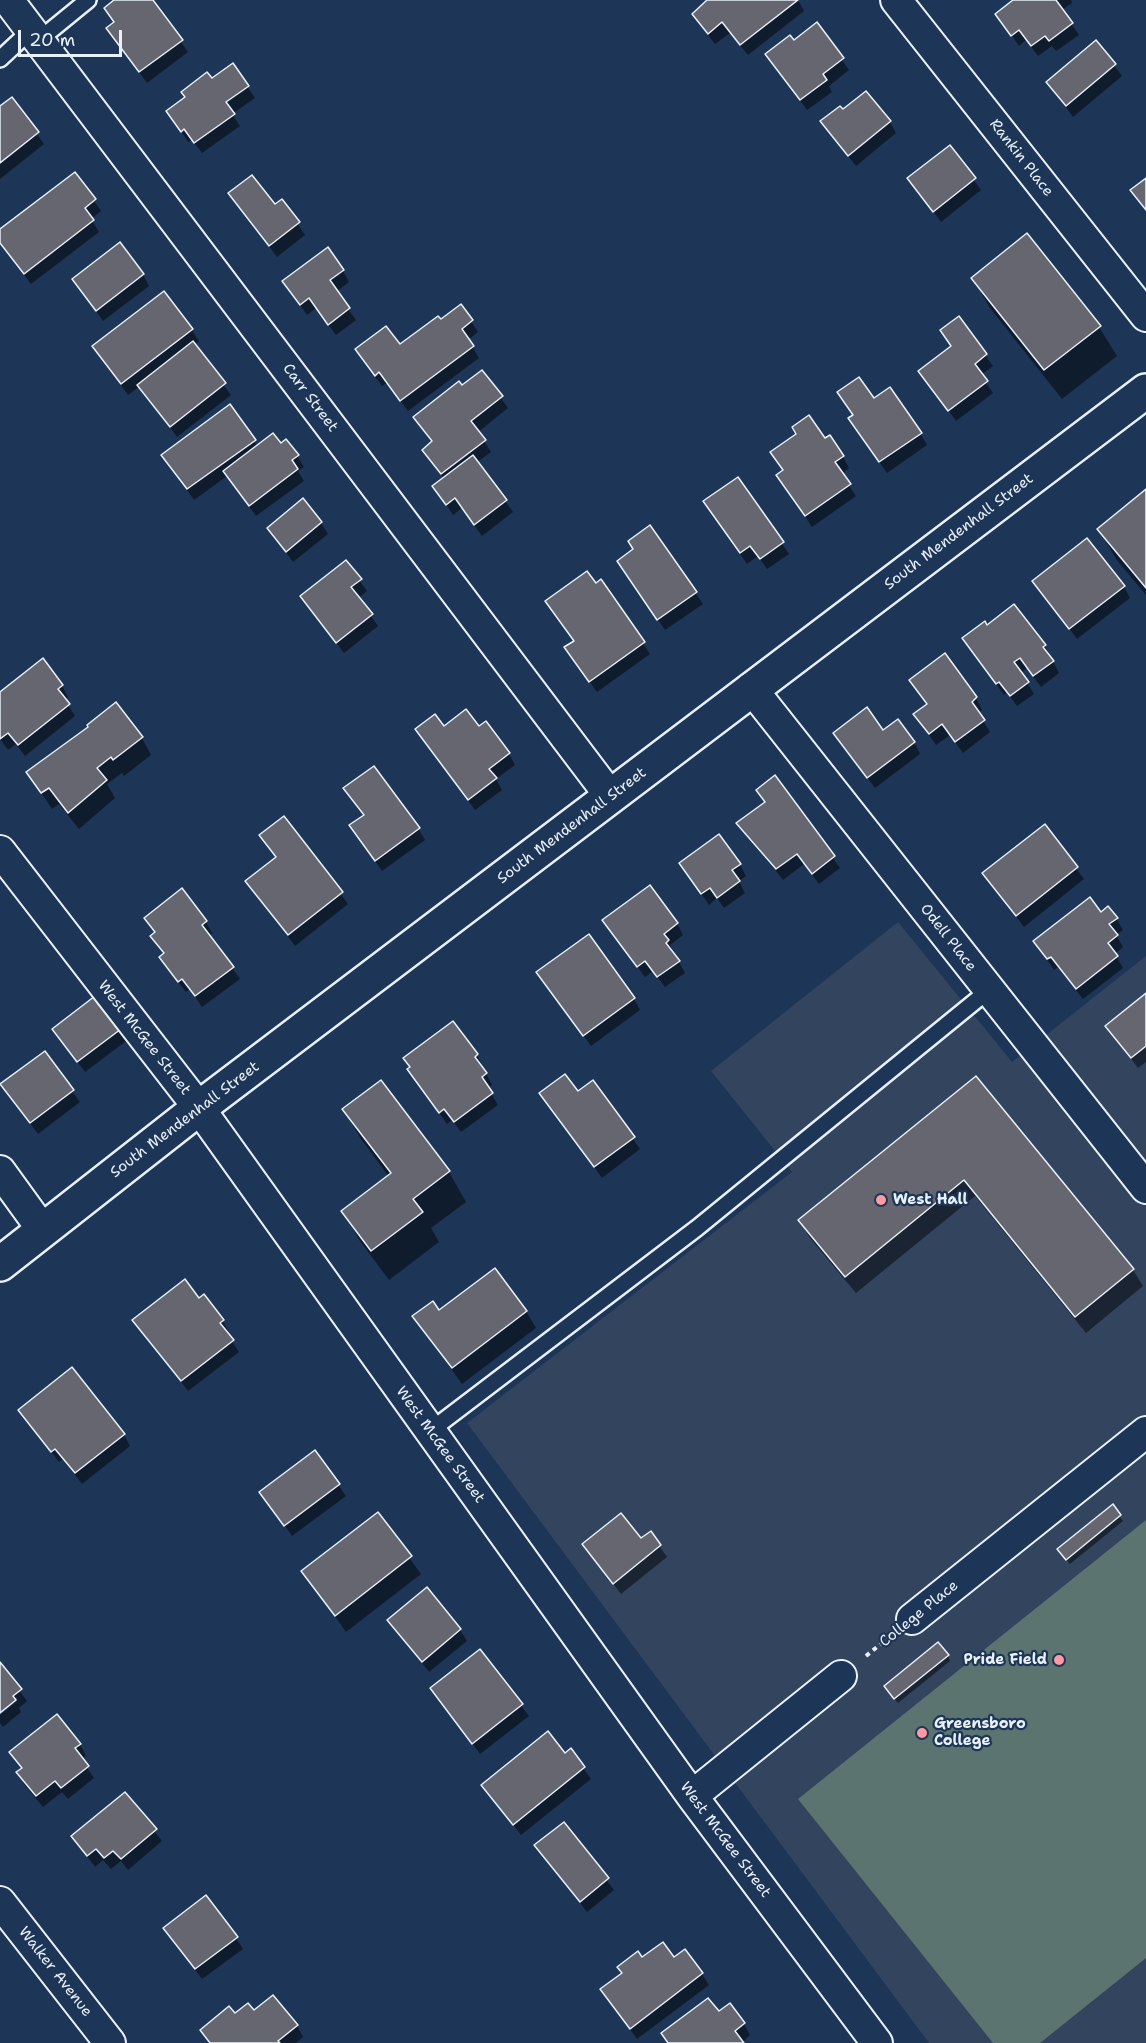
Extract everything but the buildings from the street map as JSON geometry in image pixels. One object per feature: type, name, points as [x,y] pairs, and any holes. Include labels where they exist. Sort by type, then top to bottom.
[{"type":"street","name":"Carr Street","points":[[8,0],[611,797]]},
{"type":"street","name":"Rankin Place","points":[[896,0],[1146,316]]},
{"type":"street","name":"South Mendenhall Street","points":[[0,1264],[199,1108],[1146,391]]},
{"type":"street","name":"Odell Place","points":[[751,688],[1146,1188]]},
{"type":"street","name":"West McGee Street","points":[[0,851],[199,1108],[692,1796],[877,2043]]},
{"type":"street","points":[[0,1171],[42,1229]]},
{"type":"street","name":"College Place","points":[[912,1619],[1146,1432]]},
{"type":"street","points":[[692,1796],[841,1676]]},
{"type":"street","name":"Walker Avenue","points":[[0,1902],[110,2043]]},
{"type":"lane","points":[[0,59],[88,0]]},
{"type":"lane","points":[[430,1431],[697,1228],[989,990]]},
{"type":"path","name":"College Place","points":[[841,1676],[912,1619]]},
{"type":"shaded area","name":"Greensboro College","points":[[898,922],[1012,1062],[1146,956],[1146,2043],[929,2043],[467,1423],[792,1172],[711,1071]]},
{"type":"green space","name":"Pride Field","points":[[1146,1520],[1146,1958],[1040,2043],[993,2043],[798,1799]]},
{"type":"place","name":"West Hall","points":[[881,1200]]},
{"type":"place","name":"Pride Field","points":[[1059,1660]]},
{"type":"place","name":"Greensboro College","points":[[922,1733]]}]
